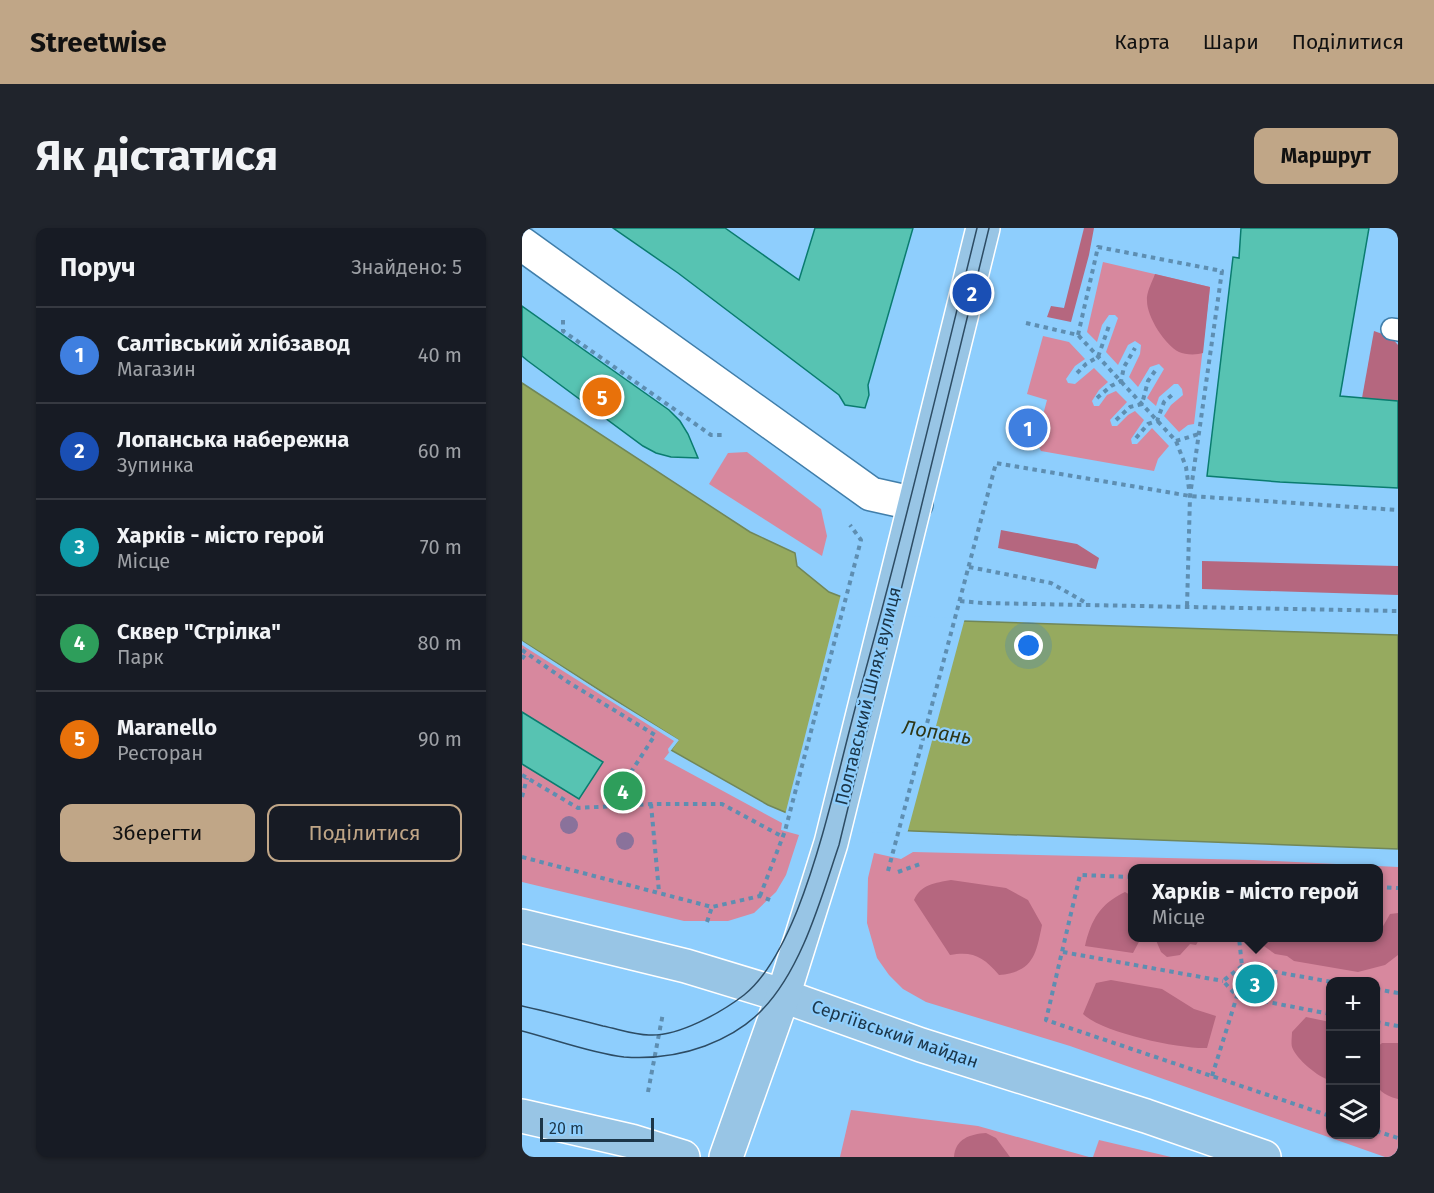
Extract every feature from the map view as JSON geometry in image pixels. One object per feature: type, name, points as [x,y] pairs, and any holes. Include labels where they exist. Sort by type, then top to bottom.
[{"type":"main road","name":"Полтавський Шлях вулиця","points":[[726,1157],[783,996],[831,843],[983,228]]},
{"type":"main road","name":"Сергіївський майдан","points":[[522,926],[686,966],[783,996],[921,1045],[1146,1116],[1264,1157]]},
{"type":"main road","points":[[522,1116],[621,1138],[683,1157]]},
{"type":"street","points":[[522,244],[871,494],[916,504]]},
{"type":"path","points":[[1078,335],[1098,247],[1222,271],[1190,496],[1187,607]]},
{"type":"path","points":[[1026,323],[1078,335],[1176,441],[1186,467],[1190,496]]},
{"type":"path","points":[[1077,373],[1098,357],[1110,323]]},
{"type":"path","points":[[1121,381],[1124,367],[1135,348]]},
{"type":"path","points":[[1142,404],[1148,381],[1155,371]]},
{"type":"path","points":[[1097,398],[1121,381]]},
{"type":"path","points":[[1157,421],[1164,402],[1173,394]]},
{"type":"path","points":[[1116,420],[1130,407],[1142,404]]},
{"type":"path","points":[[1136,438],[1148,424],[1157,421]]},
{"type":"path","points":[[1176,441],[1199,434]]},
{"type":"path","points":[[888,871],[996,463],[1190,496],[1398,510]]},
{"type":"path","points":[[760,896],[785,831],[861,540]]},
{"type":"path","points":[[969,567],[1051,583],[1090,605]]},
{"type":"path","points":[[960,601],[1398,611]]},
{"type":"path","points":[[522,659],[524,652],[655,735],[609,806]]},
{"type":"path","points":[[522,775],[578,808],[651,804],[722,804],[783,837]]},
{"type":"path","points":[[522,797],[527,778]]},
{"type":"path","points":[[651,804],[659,892]]},
{"type":"path","points":[[522,857],[712,907],[760,896],[770,900]]},
{"type":"path","points":[[898,872],[920,864]]},
{"type":"path","points":[[1128,877],[1080,875],[1046,1020],[1326,1115]]},
{"type":"path","points":[[1383,887],[1398,888]]},
{"type":"path","points":[[707,922],[712,907]]},
{"type":"path","points":[[1212,1076],[1237,996],[1242,966],[1239,942]]},
{"type":"path","points":[[1063,952],[1223,981],[1237,996],[1326,1013]]},
{"type":"path","points":[[1223,981],[1242,966],[1326,980]]},
{"type":"path","points":[[1380,990],[1398,993]]},
{"type":"path","points":[[648,1092],[663,1013]]},
{"type":"path","points":[[1380,1023],[1398,1026]]},
{"type":"path","points":[[1380,1132],[1398,1138]]},
{"type":"shaded area","points":[[1084,228],[1094,228],[1071,322],[1047,317],[1051,306],[1064,308]]},
{"type":"shaded area","points":[[1103,262],[1210,287],[1194,424],[1188,425],[1179,432],[1164,416],[1171,405],[1183,395],[1178,384],[1174,384],[1159,397],[1156,406],[1147,398],[1164,369],[1159,364],[1150,367],[1138,387],[1129,377],[1140,354],[1141,345],[1135,341],[1128,345],[1118,365],[1106,352],[1118,318],[1115,315],[1109,315],[1102,325],[1097,342],[1087,332]]},
{"type":"shaded area","points":[[1155,274],[1210,287],[1203,353],[1179,352],[1158,330],[1150,315],[1147,301],[1148,291]]},
{"type":"shaded area","points":[[1374,331],[1391,337],[1398,345],[1398,401],[1362,398]]},
{"type":"shaded area","points":[[1043,336],[1069,342],[1085,359],[1075,366],[1066,379],[1068,383],[1075,384],[1094,368],[1108,382],[1092,401],[1094,406],[1099,406],[1107,395],[1116,391],[1127,402],[1110,420],[1112,426],[1117,426],[1135,411],[1144,420],[1131,439],[1132,444],[1137,444],[1152,428],[1169,446],[1158,459],[1154,471],[1041,451],[1036,441],[1047,400],[1027,394]]},
{"type":"shaded area","points":[[747,452],[821,509],[827,536],[822,556],[709,484],[728,453]]},
{"type":"shaded area","points":[[1001,530],[1077,544],[1099,558],[1096,569],[998,548]]},
{"type":"shaded area","points":[[1202,561],[1398,566],[1398,595],[1202,589]]},
{"type":"shaded area","points":[[522,641],[679,740],[664,759],[782,823],[781,830],[799,835],[786,875],[776,892],[754,913],[728,921],[684,921],[522,882]]},
{"type":"shaded area","points":[[913,852],[1336,864],[1128,864],[1128,942],[1383,942],[1383,866],[1398,867],[1398,1157],[1385,1157],[1334,1139],[1380,1139],[1380,977],[1326,977],[1326,1136],[1070,1046],[926,1002],[903,989],[877,958],[867,923],[868,878],[874,853],[901,859]]},
{"type":"shaded area","points":[[951,880],[1006,888],[1028,900],[1042,925],[1035,953],[1026,966],[999,975],[978,957],[966,954],[950,955],[914,900],[925,887]]},
{"type":"shaded area","points":[[1125,892],[1128,894],[1128,942],[1139,942],[1133,953],[1085,946],[1090,928],[1098,914],[1116,897]]},
{"type":"shaded area","points":[[1398,913],[1398,955],[1385,965],[1358,972],[1294,961],[1287,956],[1275,954],[1261,944],[1261,942],[1383,942],[1383,926],[1390,914]]},
{"type":"shaded area","points":[[1157,942],[1198,942],[1196,945],[1190,944],[1180,955],[1167,957],[1161,952]]},
{"type":"shaded area","points":[[1111,980],[1162,989],[1194,1009],[1216,1016],[1207,1048],[1179,1046],[1142,1038],[1107,1027],[1083,1014],[1096,983]]},
{"type":"shaded area","points":[[1306,1017],[1326,1021],[1326,1078],[1308,1067],[1294,1052],[1292,1032]]},
{"type":"shaded area","points":[[1398,1043],[1398,1099],[1388,1096],[1380,1090],[1380,1045]]},
{"type":"shaded area","points":[[851,1110],[978,1126],[1089,1157],[840,1157]]},
{"type":"shaded area","points":[[986,1133],[996,1138],[1010,1157],[954,1157],[957,1146],[964,1139]]},
{"type":"shaded area","points":[[1099,1140],[1171,1157],[1093,1157]]},
{"type":"water","name":"Лопань","points":[[522,383],[750,532],[795,553],[797,566],[829,592],[899,619],[1398,635],[1398,849],[818,826],[768,805],[671,750],[678,740],[522,641]]},
{"type":"pier","points":[[841,594],[900,616],[965,618],[907,834],[818,829],[785,815]]},
{"type":"pier","points":[[522,641],[679,740],[669,753],[668,749],[674,741],[525,647]]},
{"type":"building","points":[[613,228],[725,228],[799,280],[815,228],[913,228],[868,385],[869,395],[865,408],[845,405],[839,395],[678,273]]},
{"type":"building","points":[[1241,228],[1369,228],[1340,396],[1398,401],[1398,488],[1207,476],[1233,257],[1239,258]]},
{"type":"building","points":[[522,306],[669,410],[688,434],[698,458],[671,457],[643,446],[522,356]]},
{"type":"building","points":[[522,712],[603,762],[579,799],[522,764]]},
{"type":"tram line","points":[[522,1006],[632,1033],[661,1035],[686,1028],[735,1002],[760,978],[775,956],[797,911],[822,835],[903,527],[977,228]]},
{"type":"tram line","points":[[522,1031],[587,1050],[624,1057],[645,1058],[675,1054],[713,1043],[742,1027],[762,1010],[788,974],[809,932],[839,845],[989,228]]},
{"type":"place","name":"Лопанська набережна","points":[[972,293]]},
{"type":"place","name":"Maranello","points":[[602,397]]},
{"type":"place","name":"Салтівський хлібзавод","points":[[1028,428]]},
{"type":"place","name":"Сквер \"Стрілка\"","points":[[623,791]]},
{"type":"place","name":"Харків - місто герой","points":[[1255,984]]}]
